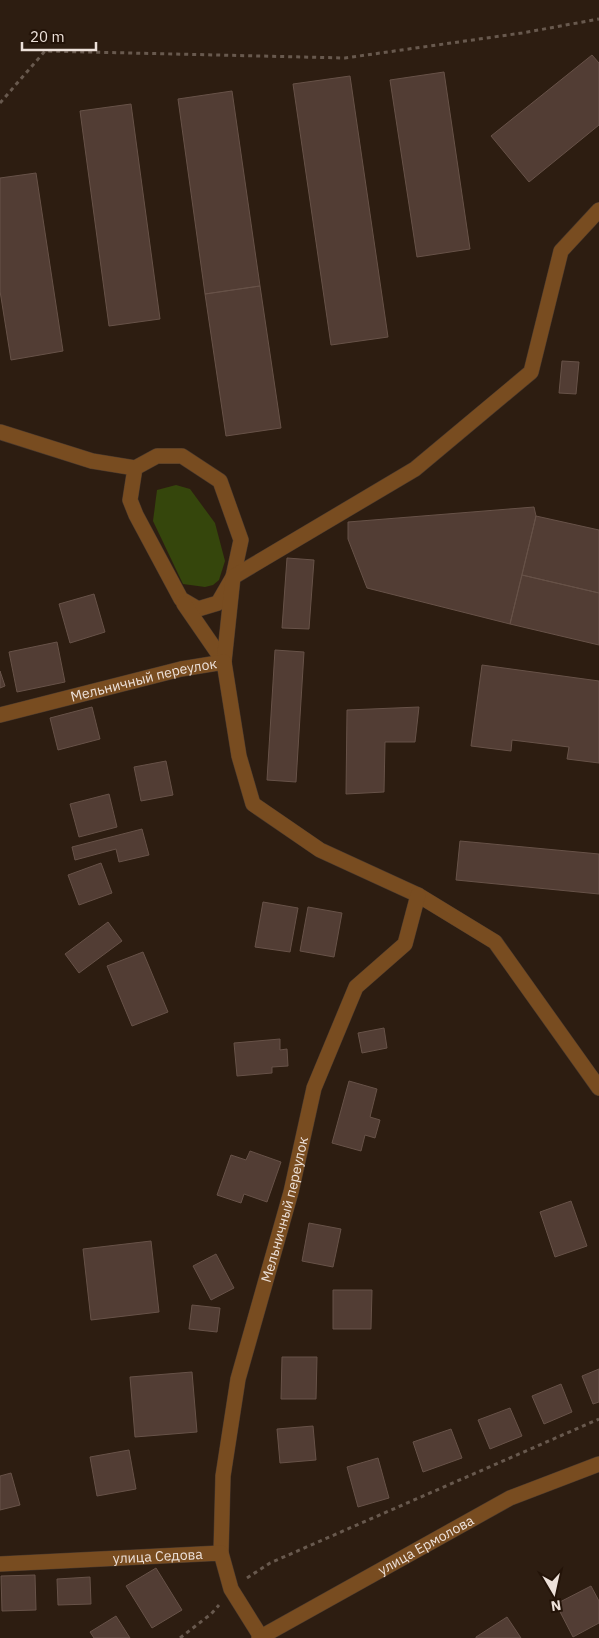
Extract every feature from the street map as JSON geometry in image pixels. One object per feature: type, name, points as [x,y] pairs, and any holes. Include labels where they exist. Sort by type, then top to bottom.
[{"type":"street","points":[[181,600],[198,609],[218,603],[233,577],[415,469],[531,372],[561,251],[599,210]]},
{"type":"street","points":[[0,432],[92,461],[135,468],[157,456],[182,456],[220,480],[240,540],[233,577],[224,662]]},
{"type":"street","points":[[135,468],[130,500],[136,515],[181,600],[224,662]]},
{"type":"street","name":"Мельничный переулок","points":[[0,715],[181,669],[224,662],[239,756],[253,804],[320,850],[418,895],[496,942],[599,1088]]},
{"type":"street","name":"Мельничный переулок","points":[[221,1552],[223,1476],[238,1379],[291,1192],[314,1088],[356,987],[405,944],[418,895]]},
{"type":"street","name":"улица Ермолова","points":[[260,1637],[510,1498],[599,1464]]},
{"type":"street","name":"улица Седова","points":[[0,1564],[221,1552],[231,1589],[260,1637]]},
{"type":"path","points":[[0,103],[45,51],[345,58],[522,33],[599,19]]},
{"type":"path","points":[[180,1638],[212,1614],[231,1589],[270,1563],[599,1419]]},
{"type":"green space","points":[[176,485],[190,489],[215,523],[225,561],[219,580],[213,585],[205,587],[183,584],[153,521],[157,490]]},
{"type":"building","points":[[592,55],[599,63],[599,125],[529,182],[491,136]]},
{"type":"building","points":[[444,72],[470,249],[417,257],[390,80]]},
{"type":"building","points":[[350,76],[388,337],[331,345],[293,84]]},
{"type":"building","points":[[232,91],[260,286],[205,294],[178,99]]},
{"type":"building","points":[[131,104],[160,319],[109,326],[80,111]]},
{"type":"building","points":[[36,173],[63,351],[11,360],[0,291],[0,178]]},
{"type":"building","points":[[260,286],[281,428],[226,436],[205,294]]},
{"type":"building","points":[[562,361],[579,362],[576,394],[559,393]]},
{"type":"building","points":[[534,507],[536,516],[510,624],[367,588],[348,539],[348,522]]},
{"type":"building","points":[[536,516],[599,530],[599,593],[522,575]]},
{"type":"building","points":[[287,558],[314,560],[309,629],[282,628]]},
{"type":"building","points":[[522,575],[599,593],[599,645],[510,624]]},
{"type":"building","points":[[94,594],[105,632],[70,643],[59,604]]},
{"type":"building","points":[[57,642],[65,682],[17,692],[9,652]]},
{"type":"building","points":[[275,650],[304,652],[296,782],[267,780]]},
{"type":"building","points":[[482,665],[599,681],[599,763],[567,759],[569,747],[512,740],[511,751],[471,746]]},
{"type":"building","points":[[0,671],[5,686],[0,688]]},
{"type":"building","points":[[92,707],[100,739],[58,750],[50,718]]},
{"type":"building","points":[[419,707],[415,742],[385,742],[384,792],[346,794],[347,710]]},
{"type":"building","points":[[166,761],[173,795],[141,801],[134,767]]},
{"type":"building","points":[[109,794],[117,827],[79,837],[70,804]]},
{"type":"building","points":[[142,829],[149,855],[119,862],[116,849],[75,860],[72,847]]},
{"type":"building","points":[[460,841],[599,854],[599,894],[456,880]]},
{"type":"building","points":[[101,863],[112,893],[79,905],[68,875]]},
{"type":"building","points":[[263,902],[298,908],[290,952],[255,947]]},
{"type":"building","points":[[308,907],[342,913],[334,957],[300,951]]},
{"type":"building","points":[[108,922],[122,941],[79,973],[65,954]]},
{"type":"building","points":[[143,952],[168,1012],[132,1026],[107,966]]},
{"type":"building","points":[[384,1028],[387,1048],[362,1053],[358,1033]]},
{"type":"building","points":[[280,1039],[280,1050],[287,1049],[288,1066],[272,1067],[272,1073],[237,1076],[234,1043]]},
{"type":"building","points":[[349,1081],[377,1089],[370,1117],[380,1120],[375,1138],[365,1135],[361,1151],[332,1143]]},
{"type":"building","points":[[250,1151],[281,1162],[267,1202],[244,1194],[241,1203],[217,1195],[231,1155],[246,1160]]},
{"type":"building","points":[[571,1201],[587,1246],[555,1257],[540,1212]]},
{"type":"building","points":[[309,1223],[341,1229],[333,1267],[302,1261]]},
{"type":"building","points":[[151,1241],[159,1312],[91,1320],[83,1249]]},
{"type":"building","points":[[216,1254],[234,1288],[211,1300],[193,1266]]},
{"type":"building","points":[[333,1290],[372,1290],[371,1329],[333,1329]]},
{"type":"building","points":[[192,1305],[220,1308],[217,1332],[189,1329]]},
{"type":"building","points":[[282,1357],[317,1357],[316,1399],[281,1399]]},
{"type":"building","points":[[599,1369],[599,1402],[593,1404],[582,1376]]},
{"type":"building","points":[[192,1372],[197,1432],[135,1437],[130,1377]]},
{"type":"building","points":[[561,1384],[572,1412],[544,1424],[532,1396]]},
{"type":"building","points":[[510,1408],[522,1436],[490,1449],[478,1420]]},
{"type":"building","points":[[313,1426],[316,1460],[280,1463],[277,1429]]},
{"type":"building","points":[[451,1429],[462,1458],[423,1472],[413,1442]]},
{"type":"building","points":[[129,1450],[136,1489],[97,1496],[90,1457]]},
{"type":"building","points":[[378,1458],[389,1498],[358,1507],[347,1467]]},
{"type":"building","points":[[11,1473],[20,1505],[0,1510],[0,1476]]},
{"type":"building","points":[[156,1568],[182,1610],[152,1628],[126,1586]]},
{"type":"building","points":[[35,1575],[36,1610],[2,1611],[1,1576]]},
{"type":"building","points":[[90,1577],[91,1604],[58,1605],[57,1579]]},
{"type":"building","points":[[591,1586],[599,1601],[599,1623],[573,1637],[556,1604]]},
{"type":"building","points":[[116,1616],[130,1638],[94,1638],[90,1632]]},
{"type":"building","points":[[507,1617],[521,1638],[476,1638],[476,1637]]}]
